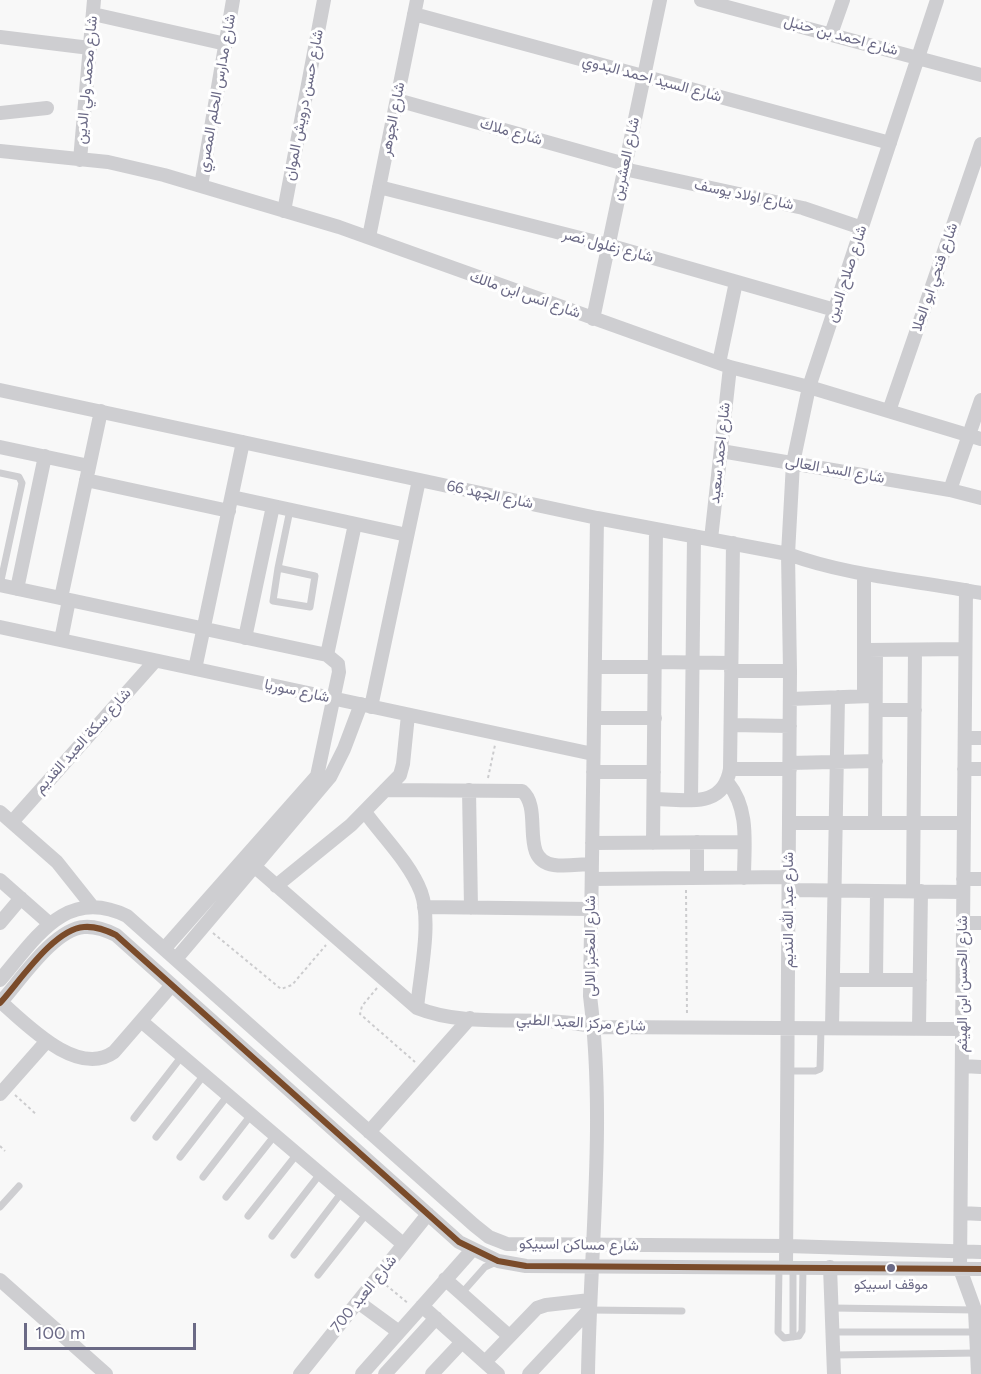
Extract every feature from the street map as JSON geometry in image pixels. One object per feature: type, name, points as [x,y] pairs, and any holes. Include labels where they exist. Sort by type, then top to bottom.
[{"type":"street","name":"شارع محمد ولي الدين","points":[[80,160],[94,0]]},
{"type":"street","name":"شارع مدارس الحلم المصري","points":[[201,186],[233,0]]},
{"type":"street","name":"شارع حسن درويش الموان","points":[[284,211],[324,0]]},
{"type":"street","name":"شارع العشرين","points":[[593,319],[660,0]]},
{"type":"street","name":"شارع احمد بن حنبل","points":[[701,0],[751,6],[831,34],[981,75]]},
{"type":"street","points":[[831,34],[843,0]]},
{"type":"street","name":"شارع صلاح الدين","points":[[788,554],[793,463],[809,387],[937,0]]},
{"type":"street","name":"شارع السيد احمد البدوي","points":[[415,7],[644,76],[890,143]]},
{"type":"street","name":"شارع الجوهر","points":[[369,237],[415,7]]},
{"type":"street","points":[[93,14],[226,44]]},
{"type":"street","points":[[0,38],[90,48]]},
{"type":"street","name":"شارع ملاك","points":[[397,100],[625,166]]},
{"type":"street","points":[[0,113],[47,108]]},
{"type":"street","name":"شارع فتحي ابو العلا","points":[[889,411],[981,144]]},
{"type":"street","name":"شارع انس ابن مالك","points":[[0,151],[136,167],[201,186],[369,237],[725,365],[809,387],[975,437]]},
{"type":"street","name":"شارع اولاد يوسف","points":[[625,166],[803,208],[862,228]]},
{"type":"street","name":"شارع زغلول نصر","points":[[379,187],[608,245],[835,310]]},
{"type":"street","name":"شارع احمد سعيد","points":[[711,539],[721,451],[725,365],[736,282]]},
{"type":"street","name":"شارع الجهد 66","points":[[0,390],[597,518],[788,554],[826,567],[864,576],[981,593]]},
{"type":"street","points":[[950,490],[975,437],[981,400]]},
{"type":"street","points":[[61,640],[65,599],[101,411]]},
{"type":"street","points":[[195,669],[243,442]]},
{"type":"street","points":[[0,447],[89,466]]},
{"type":"street","name":"شارع السد العالى","points":[[721,451],[950,490],[981,498]]},
{"type":"street","points":[[17,589],[45,456]]},
{"type":"street","points":[[86,480],[230,504],[273,506],[407,535]]},
{"type":"street","points":[[176,959],[330,777],[338,764],[366,706],[419,480]]},
{"type":"street","points":[[245,638],[273,506]]},
{"type":"street","name":"شارع المخبز الالى","points":[[588,1374],[589,1305],[594,1246],[595,1027],[590,996],[597,518]]},
{"type":"street","points":[[327,655],[355,524]]},
{"type":"street","points":[[653,843],[656,529]]},
{"type":"street","points":[[691,799],[694,536]]},
{"type":"street","points":[[733,543],[729,776],[741,804],[744,878]]},
{"type":"street","name":"شارع عبد الله النديم","points":[[788,554],[790,766],[787,1246],[790,1267]]},
{"type":"street","points":[[864,576],[870,650],[870,696],[876,711],[875,823]]},
{"type":"street","points":[[0,585],[327,655],[338,664],[334,699],[317,776],[164,949]]},
{"type":"street","name":"شارع الحسن ابن الهيثم","points":[[966,590],[960,1269],[975,1310],[978,1332],[978,1374]]},
{"type":"street","name":"شارع سوريا","points":[[0,627],[594,754]]},
{"type":"street","points":[[870,650],[965,649]]},
{"type":"street","points":[[915,650],[914,823],[920,980],[919,1029]]},
{"type":"street","name":"شارع سكة العبد القديم","points":[[3,816],[155,660]]},
{"type":"street","points":[[595,667],[693,662],[790,671]]},
{"type":"street","points":[[790,699],[870,696]]},
{"type":"street","points":[[827,1028],[834,980],[837,891],[838,697]]},
{"type":"street","points":[[876,711],[915,710]]},
{"type":"street","points":[[276,886],[364,812],[402,770],[408,715]]},
{"type":"street","points":[[594,718],[655,718]]},
{"type":"street","points":[[731,725],[790,726]]},
{"type":"street","points":[[964,738],[981,738]]},
{"type":"street","points":[[729,776],[790,766],[876,761]]},
{"type":"street","points":[[964,769],[981,769]]},
{"type":"street","points":[[593,771],[654,772]]},
{"type":"street","points":[[654,799],[706,799],[719,794],[729,776]]},
{"type":"street","points":[[385,790],[522,791],[530,798],[533,807],[533,844],[536,855],[544,862],[555,865],[592,864]]},
{"type":"street","points":[[469,790],[471,908]]},
{"type":"street","points":[[364,812],[415,880],[424,907],[417,1008]]},
{"type":"street","points":[[1,978],[50,924],[69,911],[92,906],[57,862],[3,816]]},
{"type":"street","points":[[789,823],[964,823]]},
{"type":"street","points":[[692,878],[697,842]]},
{"type":"street","points":[[592,843],[744,842]]},
{"type":"street","name":"شارع مركز العبد الطبي","points":[[254,866],[417,1008],[443,1016],[554,1020],[595,1027],[962,1029]]},
{"type":"street","points":[[592,879],[744,878],[837,891],[917,891],[963,885],[981,879]]},
{"type":"street","points":[[0,880],[50,924]]},
{"type":"street","points":[[876,980],[877,891]]},
{"type":"street","points":[[0,923],[21,898]]},
{"type":"street","name":"شارع مساكن اسبيكو","points":[[92,906],[110,908],[127,916],[489,1237],[507,1244],[787,1246],[981,1253]]},
{"type":"street","points":[[424,907],[591,909]]},
{"type":"street","points":[[963,922],[981,923]]},
{"type":"street","points":[[84,927],[100,928],[116,934],[172,985],[105,1058],[93,1060],[46,1042],[1,1002],[55,940],[68,931],[84,927]]},
{"type":"street","points":[[834,980],[920,980]]},
{"type":"street","name":"شارع مساكن اسبيكو","points":[[172,985],[428,1214],[471,1250],[498,1261],[526,1266],[981,1269]]},
{"type":"street","points":[[369,1132],[470,1018]]},
{"type":"street","points":[[141,1021],[403,1244]]},
{"type":"street","points":[[3,1090],[46,1042]]},
{"type":"street","points":[[962,1066],[981,1066]]},
{"type":"street","points":[[961,1213],[981,1214]]},
{"type":"street","name":"شارع العبد 700","points":[[306,1372],[428,1214]]},
{"type":"street","points":[[362,1374],[471,1250]]},
{"type":"street","points":[[830,1267],[834,1374]]},
{"type":"street","points":[[446,1279],[509,1336]]},
{"type":"street","points":[[0,1280],[106,1374]]},
{"type":"street","points":[[358,1302],[399,1332]]},
{"type":"street","points":[[485,1362],[537,1308],[546,1305],[589,1305]]},
{"type":"street","points":[[529,1374],[589,1305]]},
{"type":"street","points":[[420,1308],[436,1318],[498,1374]]},
{"type":"street","points":[[385,1374],[436,1318]]},
{"type":"street","points":[[440,1371],[462,1342]]},
{"type":"lane","points":[[0,472],[20,477],[22,483],[0,585]]},
{"type":"lane","points":[[278,568],[315,576],[310,607],[273,601],[278,568],[290,510]]},
{"type":"lane","points":[[788,1071],[820,1069],[827,1028]]},
{"type":"lane","points":[[134,1118],[182,1056]]},
{"type":"lane","points":[[156,1137],[204,1074]]},
{"type":"lane","points":[[180,1157],[228,1095]]},
{"type":"lane","points":[[203,1177],[251,1114]]},
{"type":"lane","points":[[226,1197],[275,1134]]},
{"type":"lane","points":[[248,1216],[297,1154]]},
{"type":"lane","points":[[272,1236],[320,1174]]},
{"type":"lane","points":[[0,1207],[19,1186]]},
{"type":"lane","points":[[294,1254],[342,1192]]},
{"type":"lane","points":[[318,1275],[367,1213]]},
{"type":"lane","points":[[461,1294],[485,1267],[498,1261]]},
{"type":"lane","points":[[790,1267],[793,1337],[781,1337],[778,1332],[790,1267]]},
{"type":"lane","points":[[589,1305],[682,1311]]},
{"type":"lane","points":[[832,1308],[975,1310]]},
{"type":"lane","points":[[832,1332],[978,1332]]},
{"type":"lane","points":[[833,1355],[978,1353]]},
{"type":"path","points":[[485,790],[498,734]]},
{"type":"path","points":[[687,1028],[692,878]]},
{"type":"path","points":[[205,925],[281,989],[292,985],[334,936]]},
{"type":"path","points":[[384,980],[362,1006],[360,1014],[424,1070]]},
{"type":"path","points":[[3,1090],[37,1115]]},
{"type":"path","points":[[0,1146],[5,1150]]},
{"type":"path","points":[[377,1278],[420,1308]]},
{"type":"transit line","points":[[0,1003],[38,957],[61,937],[84,927],[101,929],[116,935],[459,1242],[498,1261],[526,1266],[981,1269]]},
{"type":"place","name":"موقف اسبيكو","points":[[891,1268]]}]
